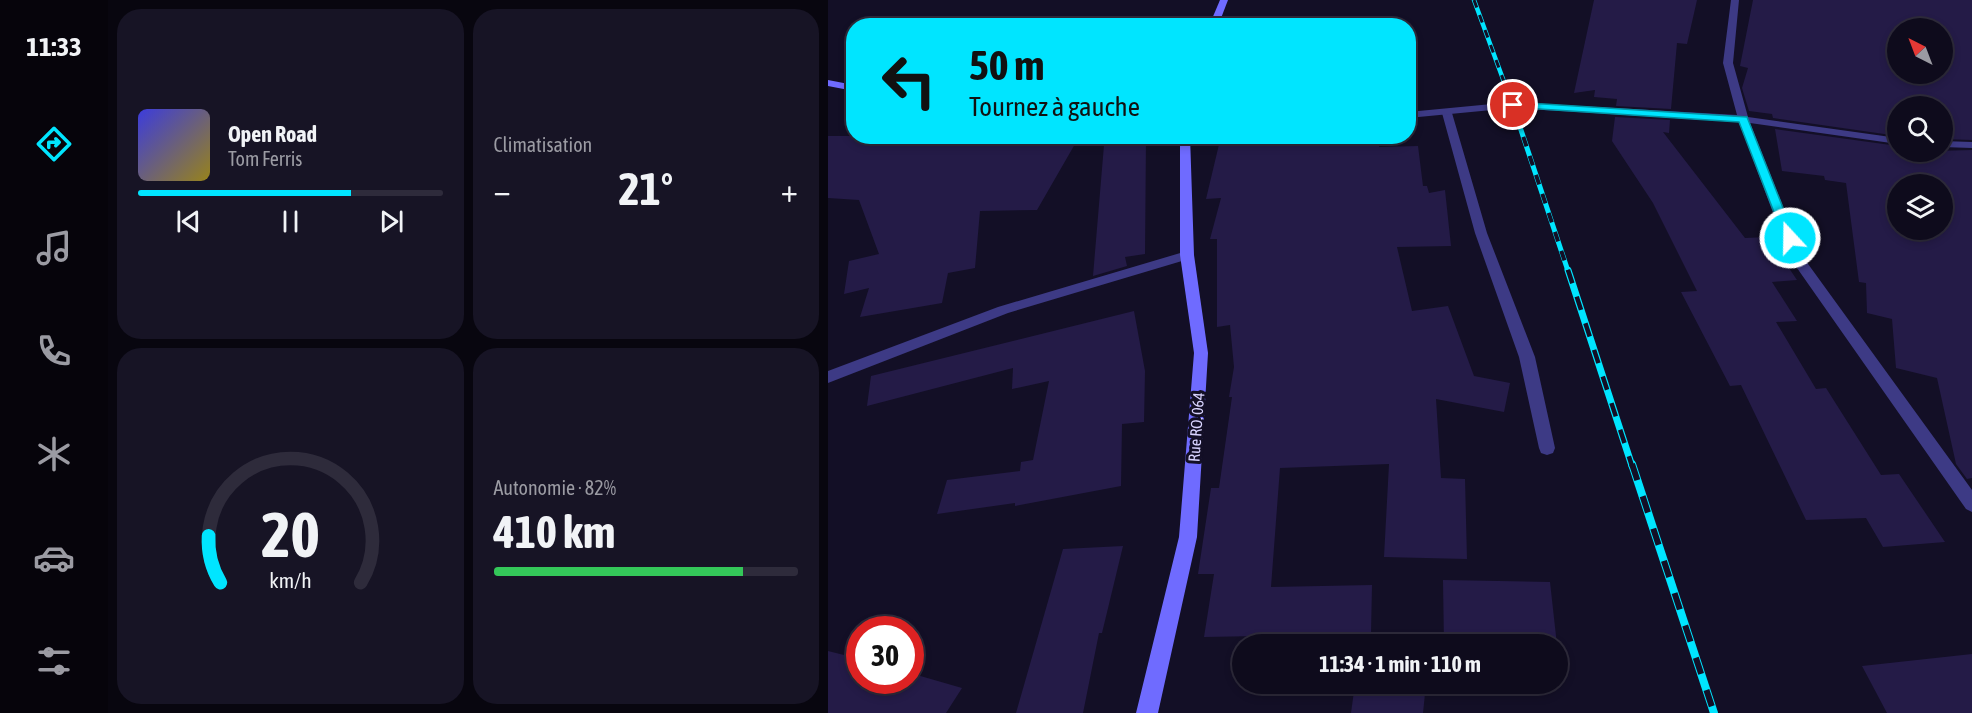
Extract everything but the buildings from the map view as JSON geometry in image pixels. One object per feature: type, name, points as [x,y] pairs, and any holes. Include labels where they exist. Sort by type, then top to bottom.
[{"type":"street","points":[[1217,18],[1224,0]]},
{"type":"street","points":[[1735,0],[1728,63],[1743,119],[1797,258],[1972,504]]},
{"type":"street","points":[[828,83],[846,86]]},
{"type":"street","points":[[1416,115],[1513,105],[1743,119],[1887,139]]},
{"type":"street","points":[[1447,113],[1481,233],[1527,357],[1547,448]]},
{"type":"street","name":"Rue RO. 064","points":[[1147,713],[1188,537],[1201,353],[1186,255],[1185,144]]},
{"type":"street","points":[[1953,144],[1972,145]]},
{"type":"street","points":[[828,377],[1003,310],[1186,255]]},
{"type":"railway","points":[[1474,0],[1518,120]]},
{"type":"railway","points":[[1517,118],[1568,271]]},
{"type":"railway","points":[[1568,270],[1632,466]]},
{"type":"railway","points":[[1632,464],[1714,713]]},
{"type":"route","points":[[1513,105],[1743,119],[1790,238]]}]
